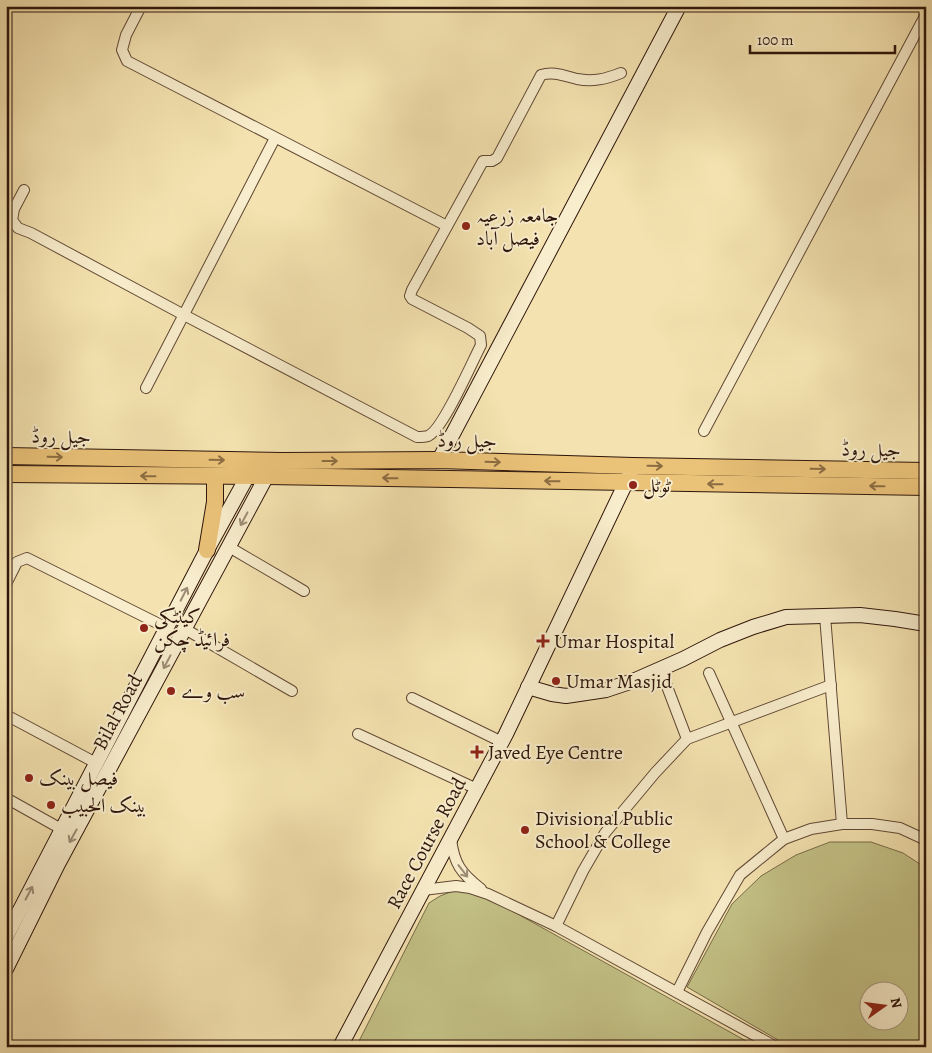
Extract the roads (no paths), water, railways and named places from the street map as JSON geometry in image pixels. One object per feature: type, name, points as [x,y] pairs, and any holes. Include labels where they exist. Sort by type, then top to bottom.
[{"type":"main road","name":"جیل روڈ","points":[[6,456],[275,461],[439,460],[633,466],[926,471]]},
{"type":"main road","name":"جیل روڈ","points":[[6,474],[267,476],[926,487]]},
{"type":"main road","points":[[207,550],[215,502],[215,476]]},
{"type":"street","points":[[141,6],[126,35],[122,50],[127,61],[448,226]]},
{"type":"street","points":[[439,460],[679,6]]},
{"type":"street","points":[[704,431],[926,14]]},
{"type":"street","points":[[24,190],[14,209],[12,220],[18,228],[31,233],[417,437],[429,436],[438,428],[481,345],[480,336],[476,332],[412,300],[410,296],[483,161],[492,161],[497,158],[541,75],[551,72],[591,80],[604,80],[621,73]]},
{"type":"street","points":[[146,388],[275,138]]},
{"type":"street","name":"Bilal Road","points":[[7,936],[207,550],[257,460]]},
{"type":"street","name":"Bilal Road","points":[[6,969],[58,864],[275,461]]},
{"type":"street","name":"Race Course Road","points":[[340,1047],[502,742],[633,466]]},
{"type":"street","points":[[229,547],[304,591]]},
{"type":"street","points":[[6,584],[17,562],[27,558],[167,628]]},
{"type":"street","points":[[826,616],[842,824]]},
{"type":"street","points":[[528,687],[566,696],[598,691],[633,681],[720,640],[786,617],[860,616],[926,624]]},
{"type":"street","points":[[185,629],[292,691]]},
{"type":"street","points":[[660,668],[686,739]]},
{"type":"street","points":[[709,673],[784,839]]},
{"type":"street","points":[[556,926],[582,871],[605,833],[686,739],[831,685]]},
{"type":"street","points":[[412,698],[502,742]]},
{"type":"street","points":[[6,715],[96,764]]},
{"type":"street","points":[[358,734],[477,788]]},
{"type":"street","points":[[6,798],[63,830]]},
{"type":"street","points":[[677,992],[707,932],[740,876],[784,839],[811,829],[842,824],[872,824],[900,828],[926,840]]},
{"type":"street","points":[[451,839],[453,857],[472,882],[488,894]]},
{"type":"street","points":[[423,890],[463,887],[488,894],[556,926],[776,1047]]},
{"type":"place","name":"جامعہ زرعیہ فیصل آباد","points":[[466,226]]},
{"type":"place","name":"ٹوٹل","points":[[633,485]]},
{"type":"place","name":"کینٹکی فرائیڈ چکن","points":[[144,628]]},
{"type":"place","name":"Umar Hospital","points":[[543,641]]},
{"type":"place","name":"Umar Masjid","points":[[556,681]]},
{"type":"place","name":"سب وے","points":[[171,691]]},
{"type":"place","name":"Javed Eye Centre","points":[[477,752]]},
{"type":"place","name":"فیصل بینک","points":[[29,778]]},
{"type":"place","name":"بينک الحبيب","points":[[51,805]]},
{"type":"place","name":"Divisional Public School & College","points":[[525,830]]}]
